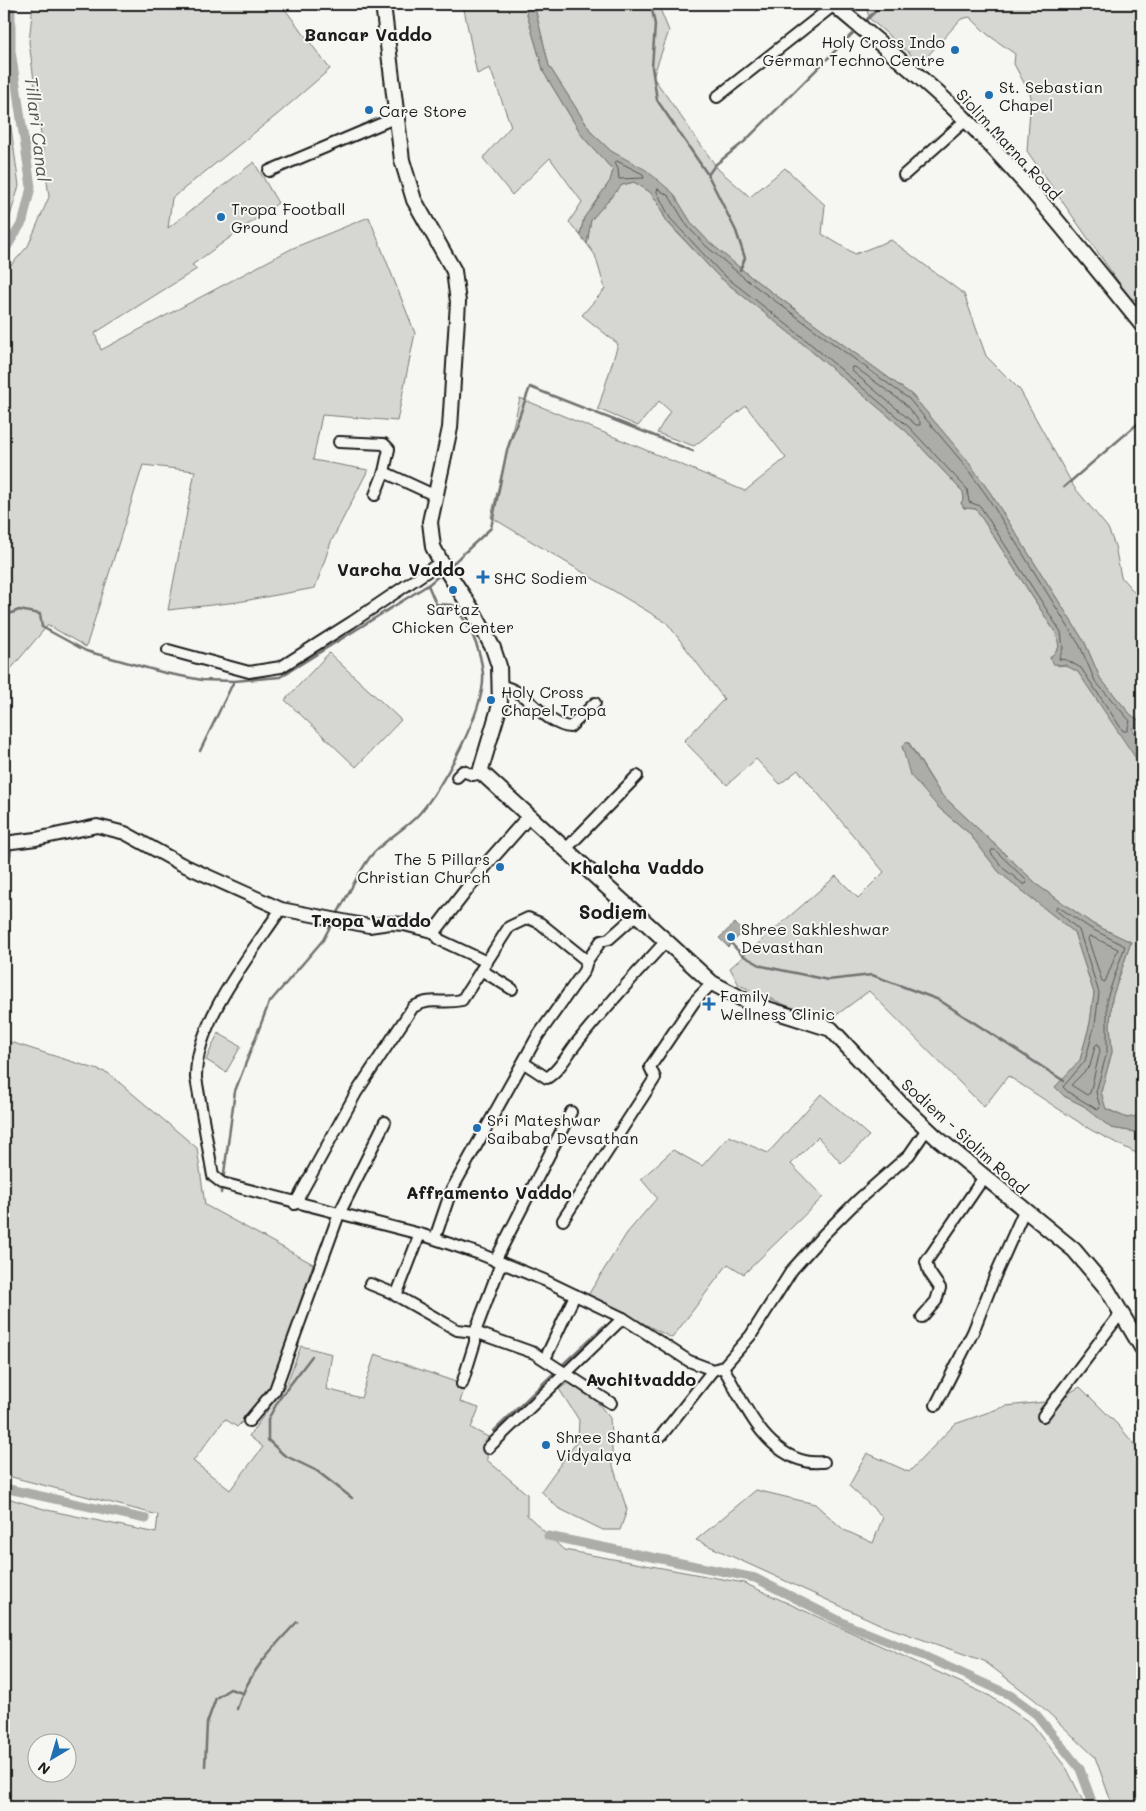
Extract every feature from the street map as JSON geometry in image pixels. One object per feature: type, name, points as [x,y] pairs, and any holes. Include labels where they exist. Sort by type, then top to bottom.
[{"type":"main road","points":[[383,4],[402,160],[414,200],[454,271],[458,302],[450,428],[430,522],[433,547],[473,611],[493,648],[499,666],[500,704],[480,769],[482,773]]},
{"type":"main road","name":"Siolim Marna Road","points":[[833,4],[937,91],[966,120],[1013,170],[1142,325]]},
{"type":"main road","name":"Sodiem - Siolim Road","points":[[482,773],[712,983],[752,1004],[831,1030],[900,1103],[927,1128],[1024,1211],[1074,1250],[1107,1289],[1142,1348]]},
{"type":"street","points":[[717,97],[833,4]]},
{"type":"street","points":[[269,171],[397,117]]},
{"type":"street","points":[[904,176],[966,120]]},
{"type":"street","points":[[339,442],[384,444],[388,449],[384,472],[375,495]]},
{"type":"street","points":[[384,472],[436,496]]},
{"type":"street","points":[[168,650],[249,672],[281,667],[444,567]]},
{"type":"street","points":[[501,686],[514,688],[559,726],[570,727],[595,702]]},
{"type":"street","points":[[457,776],[463,771],[473,774],[482,773]]},
{"type":"street","points":[[566,849],[637,776]]},
{"type":"street","points":[[432,931],[437,928],[484,867],[530,816]]},
{"type":"street","points":[[4,848],[97,826],[125,833],[181,864],[282,909],[369,926],[390,923],[404,924],[432,931],[440,940],[484,966],[512,989]]},
{"type":"street","points":[[282,909],[214,1011],[196,1064],[196,1078],[213,1176],[222,1184],[435,1238],[498,1262],[575,1295],[623,1318],[689,1361],[718,1368],[764,1436],[788,1454],[805,1462],[824,1462]]},
{"type":"street","points":[[435,1238],[451,1191],[552,1013],[584,971],[587,960],[601,941],[609,939],[636,915]]},
{"type":"street","points":[[295,1204],[356,1093],[413,1007],[427,1000],[449,1003],[462,1000],[509,927],[528,918],[540,923],[587,960]]},
{"type":"street","points":[[524,1063],[547,1078],[554,1074],[563,1059],[620,990],[666,941]]},
{"type":"street","points":[[562,1220],[655,1078],[650,1067],[694,1002],[712,983]]},
{"type":"street","points":[[462,1384],[475,1342],[475,1332],[498,1262],[571,1112]]},
{"type":"street","points":[[249,1421],[275,1390],[339,1214],[385,1122]]},
{"type":"street","points":[[661,1436],[718,1368],[751,1336],[792,1270],[858,1200],[909,1155],[927,1128]]},
{"type":"street","points":[[922,1317],[936,1301],[940,1288],[929,1272],[926,1262],[984,1177]]},
{"type":"street","points":[[936,1405],[973,1332],[994,1276],[1024,1211]]},
{"type":"street","points":[[396,1296],[420,1234]]},
{"type":"street","points":[[370,1284],[396,1296],[457,1330],[475,1332],[534,1352],[567,1372],[611,1403]]},
{"type":"street","points":[[544,1359],[575,1295]]},
{"type":"street","points":[[1043,1416],[1121,1313]]},
{"type":"street","points":[[488,1448],[623,1318]]},
{"type":"shaded area","points":[[33,4],[281,4],[330,69],[278,114],[172,198],[168,228],[254,162],[278,203],[192,265],[197,269],[95,333],[101,350],[293,248],[369,217],[415,333],[397,421],[322,415],[313,460],[368,470],[331,542],[315,588],[238,602],[168,610],[195,471],[143,465],[86,647],[48,625],[4,677],[4,273],[28,246],[49,197],[29,42]]},
{"type":"shaded area","points":[[463,4],[524,4],[544,73],[583,137],[613,170],[610,181],[584,218],[580,235],[569,222],[582,202],[550,158],[512,195],[483,158],[511,126],[490,68],[477,74]]},
{"type":"shaded area","points":[[534,4],[658,4],[669,31],[653,77],[718,169],[750,197],[785,168],[825,205],[822,234],[855,254],[891,240],[964,294],[986,356],[1020,390],[1074,487],[1108,528],[1115,546],[1121,577],[1142,601],[1142,722],[1131,715],[1100,678],[1085,643],[991,494],[967,460],[912,395],[751,277],[709,242],[692,224],[673,193],[611,151],[592,133],[549,66]]},
{"type":"shaded area","points":[[871,4],[1142,4],[1142,303],[1129,297],[1027,151],[1031,96],[1014,64],[1015,54],[987,34],[970,17],[961,19],[924,60],[916,59],[870,19],[867,11]]},
{"type":"shaded area","points":[[4,77],[19,186],[4,236]]},
{"type":"shaded area","points":[[634,182],[650,192],[657,201],[666,221],[718,276],[797,339],[906,431],[963,492],[964,498],[961,503],[964,508],[976,509],[1057,635],[1059,647],[1050,658],[1058,666],[1065,665],[1078,672],[1142,762],[1142,1115],[1127,1118],[1105,1108],[1101,1092],[1112,1052],[1110,1025],[1112,998],[1131,942],[1093,924],[1040,887],[940,793],[908,741],[902,747],[939,808],[969,833],[999,872],[1074,932],[1094,993],[1090,1023],[1080,1060],[1056,1087],[1064,1096],[1084,1106],[1111,1128],[1142,1133],[1142,1156],[1091,1130],[1008,1076],[984,1107],[869,991],[831,1019],[788,1006],[739,985],[730,968],[836,876],[858,898],[884,872],[798,770],[780,784],[756,759],[727,785],[684,741],[724,699],[667,623],[491,517],[520,398],[745,491],[786,458],[746,406],[694,446],[657,433],[670,411],[659,401],[638,426],[598,409],[618,344],[582,315],[605,289],[595,255],[587,244],[591,220],[622,185]]},
{"type":"shaded area","points":[[329,653],[401,720],[356,767],[285,700]]},
{"type":"shaded area","points":[[218,1033],[241,1046],[226,1072],[206,1060]]},
{"type":"shaded area","points":[[4,1040],[108,1073],[197,1148],[205,1205],[313,1264],[269,1395],[237,1427],[225,1419],[193,1461],[230,1490],[263,1447],[249,1436],[287,1383],[301,1346],[332,1354],[326,1389],[361,1398],[375,1354],[453,1381],[465,1386],[460,1402],[479,1408],[471,1428],[488,1437],[487,1460],[527,1494],[527,1515],[564,1550],[744,1583],[990,1696],[1032,1724],[1067,1769],[1086,1807],[4,1807],[4,1497],[47,1510],[156,1533],[158,1515],[4,1475]]},
{"type":"shaded area","points":[[821,1094],[869,1136],[841,1163],[818,1137],[791,1164],[823,1197],[744,1274],[728,1264],[672,1338],[588,1295],[627,1233],[657,1198],[641,1179],[673,1150],[702,1166],[729,1136],[768,1153]]},
{"type":"shaded area","points":[[568,1383],[593,1397],[610,1418],[613,1466],[627,1510],[620,1530],[603,1530],[558,1508],[541,1491],[578,1440],[579,1420],[559,1389]]},
{"type":"shaded area","points":[[1080,1387],[1120,1427],[1142,1454],[1142,1807],[1113,1807],[1095,1757],[1035,1700],[984,1661],[884,1626],[696,1540],[756,1490],[815,1504],[844,1530],[873,1543],[883,1517],[849,1486],[867,1453],[909,1472],[955,1424],[1006,1406],[1054,1401]]},
{"type":"water","points":[[524,4],[534,4],[549,66],[592,133],[611,151],[646,170],[673,193],[692,224],[709,242],[751,277],[912,395],[967,460],[991,494],[1085,643],[1100,678],[1131,715],[1142,722],[1142,728],[1132,728],[1142,746],[1142,762],[1135,757],[1078,672],[1065,665],[1053,664],[1050,658],[1059,647],[1057,635],[976,509],[964,508],[961,503],[964,498],[963,492],[906,431],[797,339],[718,276],[666,220],[657,201],[650,192],[634,182],[622,185],[591,220],[587,244],[580,235],[584,218],[610,181],[613,170],[583,137],[544,73]]},
{"type":"water","points":[[907,741],[940,793],[1040,887],[1093,924],[1131,942],[1112,998],[1110,1025],[1112,1052],[1101,1092],[1106,1109],[1127,1118],[1142,1115],[1142,1133],[1111,1128],[1084,1106],[1064,1096],[1055,1087],[1080,1060],[1090,1023],[1094,993],[1074,932],[999,872],[969,833],[939,808],[910,775],[902,746]]},
{"type":"water","points":[[735,923],[743,932],[728,947],[719,938]]},
{"type":"waterway","name":"Tillari Canal","points":[[4,252],[23,221],[31,187],[11,51],[11,4]]},
{"type":"waterway","points":[[651,4],[655,25],[652,67],[657,100],[708,175],[736,231],[745,258],[740,270]]},
{"type":"waterway","points":[[862,24],[883,4]]},
{"type":"waterway","points":[[708,175],[715,165],[744,142],[857,29]]},
{"type":"waterway","points":[[450,566],[491,528],[507,450],[530,387],[693,451]]},
{"type":"waterway","points":[[1064,487],[1142,420]]},
{"type":"waterway","points":[[4,616],[19,610],[40,614],[42,627],[86,651],[165,673],[202,680],[234,681],[280,677],[428,585],[442,573]]},
{"type":"waterway","points":[[336,916],[370,857],[381,845],[419,814],[439,786],[461,747],[478,707],[483,674],[477,646],[464,620],[453,605],[436,604],[428,585]]},
{"type":"waterway","points":[[200,751],[234,681]]},
{"type":"waterway","points":[[223,1181],[235,1091],[269,1003],[323,940],[332,923]]},
{"type":"waterway","points":[[730,942],[742,955],[762,966],[828,980],[872,975],[939,1000],[1064,1081]]},
{"type":"waterway","points":[[221,1193],[222,1186]]},
{"type":"waterway","points":[[560,1367],[605,1325]]},
{"type":"waterway","points":[[312,1356],[280,1398],[268,1419],[268,1440],[284,1455],[317,1471],[352,1498]]},
{"type":"waterway","points":[[494,1431],[556,1371]]},
{"type":"waterway","points":[[4,1488],[146,1519]]},
{"type":"waterway","points":[[548,1536],[755,1578],[850,1626],[922,1655],[1010,1695],[1036,1714],[1080,1769],[1094,1807]]},
{"type":"waterway","points":[[237,1709],[254,1673],[270,1651],[297,1622]]},
{"type":"waterway","points":[[205,1766],[207,1723],[216,1698],[230,1689],[242,1693]]},
{"type":"place","name":"Holy Cross Indo German Techno Centre","points":[[955,50]]},
{"type":"place","name":"St. Sebastian Chapel","points":[[989,95]]},
{"type":"place","name":"Care Store","points":[[369,110]]},
{"type":"place","name":"Tropa Football Ground","points":[[221,217]]},
{"type":"place","name":"SHC Sodiem","points":[[483,577]]},
{"type":"place","name":"Sartaz Chicken Center","points":[[453,590]]},
{"type":"place","name":"Holy Cross Chapel Tropa","points":[[491,700]]},
{"type":"place","name":"The 5 Pillars Christian Church","points":[[500,867]]},
{"type":"place","name":"Shree Sakhleshwar Devasthan","points":[[731,937]]},
{"type":"place","name":"Family Wellness Clinic","points":[[709,1004]]},
{"type":"place","name":"Sri Mateshwar Saibaba Devsathan","points":[[477,1128]]},
{"type":"place","name":"Shree Shanta Vidyalaya","points":[[546,1445]]},
{"type":"district","name":"Bancar Vaddo","points":[[368,34]]},
{"type":"district","name":"Varcha Vaddo","points":[[401,569]]},
{"type":"district","name":"Khalcha Vaddo","points":[[637,867]]},
{"type":"district","name":"Sodiem","points":[[613,911]]},
{"type":"district","name":"Tropa Waddo","points":[[371,920]]},
{"type":"district","name":"Afframento Vaddo","points":[[489,1192]]},
{"type":"district","name":"Avchitvaddo","points":[[641,1379]]}]
